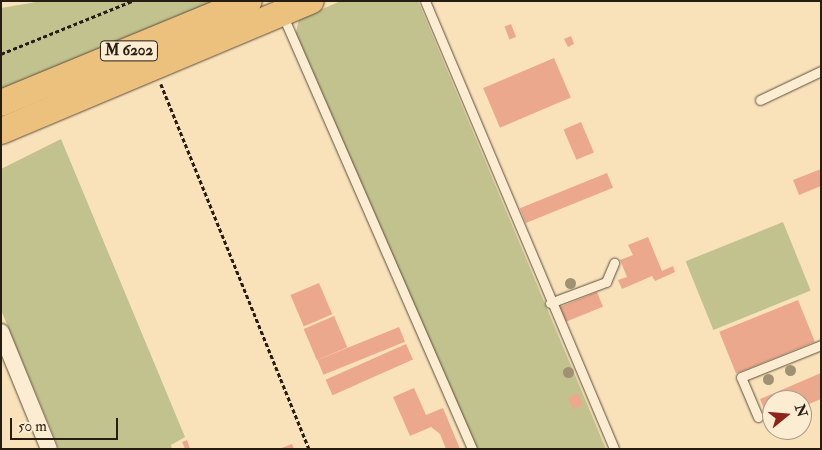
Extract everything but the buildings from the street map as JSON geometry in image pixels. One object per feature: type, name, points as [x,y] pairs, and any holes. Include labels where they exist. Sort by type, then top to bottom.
[{"type":"main road","name":"M 6202","points":[[4,101],[249,1]]},
{"type":"main road","name":"M 6202","points":[[1,131],[311,1]]},
{"type":"street","points":[[1,332],[49,449]]},
{"type":"lane","points":[[425,1],[550,303],[614,449]]},
{"type":"lane","points":[[282,13],[472,449]]},
{"type":"lane","points":[[760,100],[821,71]]},
{"type":"lane","points":[[550,303],[606,282],[614,264]]},
{"type":"lane","points":[[758,417],[741,377],[821,345]]},
{"type":"path","points":[[1,54],[132,1]]},
{"type":"path","points":[[154,67],[309,449]]},
{"type":"green space","points":[[42,1],[218,1],[1,92],[1,8]]},
{"type":"green space","points":[[341,1],[418,1],[606,449],[477,449],[296,33],[299,19]]},
{"type":"green space","points":[[61,139],[185,437],[171,445],[172,449],[59,449],[1,310],[1,169]]},
{"type":"green space","points":[[783,222],[811,291],[713,330],[686,261]]}]
